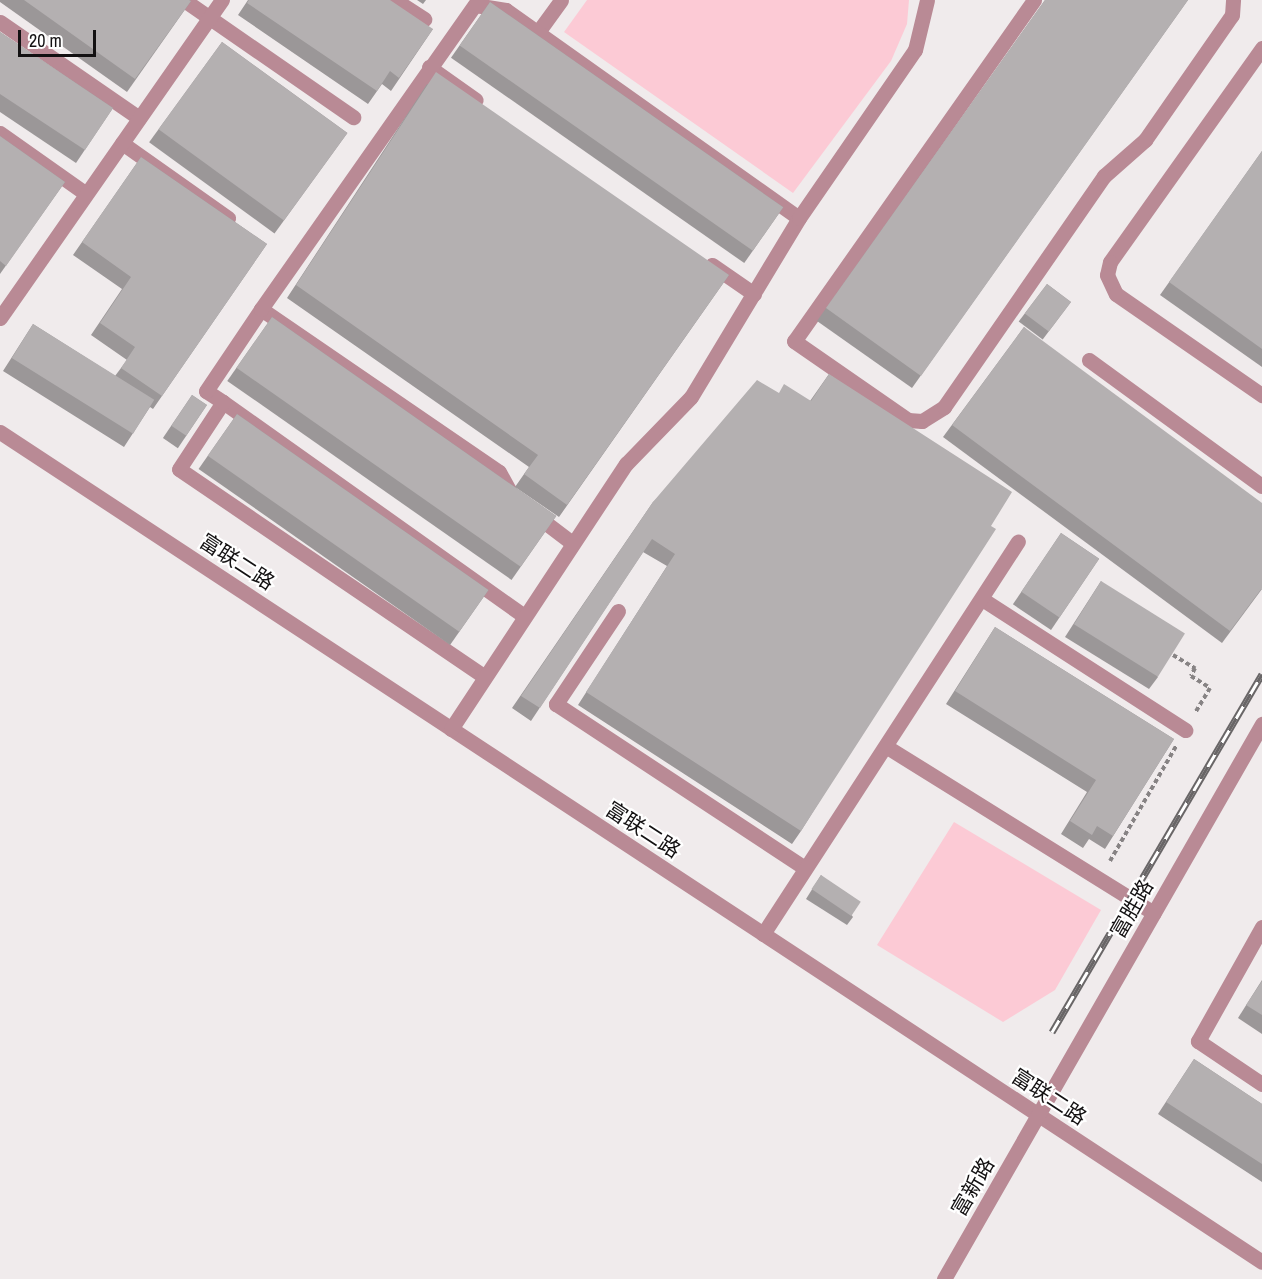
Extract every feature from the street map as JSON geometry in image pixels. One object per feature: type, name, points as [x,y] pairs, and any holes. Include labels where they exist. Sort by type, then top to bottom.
[{"type":"street","points":[[183,0],[353,117]]},
{"type":"street","points":[[3,308],[87,194],[222,0]]},
{"type":"street","points":[[395,0],[424,20]]},
{"type":"street","points":[[538,32],[561,0]]},
{"type":"street","points":[[451,729],[482,675],[626,464],[691,397],[799,218],[915,50],[927,0]]},
{"type":"street","points":[[1034,0],[794,341],[908,420],[922,422],[944,407],[1104,176],[1145,140],[1232,15],[1233,0]]},
{"type":"street","points":[[523,615],[206,391],[429,67],[475,5],[506,10],[799,218]]},
{"type":"street","points":[[0,22],[139,118]]},
{"type":"street","points":[[1262,48],[1110,262],[1107,275],[1116,294],[1262,395]]},
{"type":"street","points":[[429,67],[486,107]]},
{"type":"street","points":[[0,133],[87,194]]},
{"type":"street","points":[[122,142],[238,225]]},
{"type":"street","points":[[696,254],[754,294]]},
{"type":"street","points":[[261,309],[499,472],[513,498],[572,543]]},
{"type":"street","points":[[1089,360],[1262,486]]},
{"type":"street","points":[[223,402],[179,469],[482,675]]},
{"type":"street","name":"富联二路","points":[[0,432],[1262,1262]]},
{"type":"street","points":[[763,934],[1018,543]]},
{"type":"street","points":[[982,599],[1185,730]]},
{"type":"street","points":[[618,611],[556,704],[805,868]]},
{"type":"street","name":"富胜路","points":[[1038,1115],[1262,724]]},
{"type":"street","points":[[887,747],[1154,913]]},
{"type":"street","points":[[1262,927],[1197,1041],[1262,1084]]},
{"type":"street","name":"富新路","points":[[944,1279],[1038,1115]]},
{"type":"path","points":[[1099,880],[1210,688],[1191,676],[1195,668],[1173,654]]},
{"type":"shaded area","points":[[587,0],[909,0],[907,24],[891,61],[793,193],[564,32]]},
{"type":"shaded area","points":[[954,822],[1101,910],[1055,990],[1003,1022],[877,945]]},
{"type":"building","points":[[24,0],[189,0],[191,1],[135,79]]},
{"type":"building","points":[[249,0],[390,0],[433,29],[399,78],[390,71],[377,91],[247,3]]},
{"type":"building","points":[[1045,0],[1188,0],[921,376],[826,308]]},
{"type":"building","points":[[490,2],[783,207],[753,251],[460,45]]},
{"type":"building","points":[[0,32],[113,108],[85,150],[0,94]]},
{"type":"building","points":[[222,42],[347,133],[284,220],[159,129]]},
{"type":"building","points":[[436,72],[729,275],[567,505],[524,474],[538,455],[296,285]]},
{"type":"building","points":[[0,136],[65,182],[6,266],[0,261]]},
{"type":"building","points":[[1262,151],[1262,349],[1169,282]]},
{"type":"building","points":[[141,157],[267,244],[162,396],[121,368],[135,347],[100,323],[131,277],[82,242]]},
{"type":"building","points":[[1047,284],[1071,302],[1049,332],[1025,314]]},
{"type":"building","points":[[272,317],[556,516],[521,567],[236,368]]},
{"type":"building","points":[[33,324],[154,400],[133,434],[12,358]]},
{"type":"building","points":[[1024,327],[1262,503],[1262,588],[1230,631],[952,425]]},
{"type":"building","points":[[829,374],[1012,492],[991,526],[996,529],[801,831],[586,692],[675,554],[652,539],[540,708],[521,696],[653,502],[757,380],[779,393],[784,384],[811,401]]},
{"type":"building","points":[[192,395],[207,405],[186,436],[171,426]]},
{"type":"building","points":[[237,414],[488,590],[459,632],[208,456]]},
{"type":"building","points":[[1061,533],[1099,559],[1059,618],[1021,592]]},
{"type":"building","points":[[1101,581],[1185,633],[1158,677],[1074,624]]},
{"type":"building","points":[[995,627],[1174,739],[1113,836],[1097,826],[1092,835],[1070,821],[1096,780],[955,691]]},
{"type":"building","points":[[821,875],[861,902],[851,916],[811,889]]},
{"type":"building","points":[[1262,981],[1262,1015],[1246,1005]]},
{"type":"building","points":[[1194,1059],[1262,1104],[1262,1164],[1166,1102]]},
{"type":"railway","points":[[1052,1032],[1262,674]]}]
